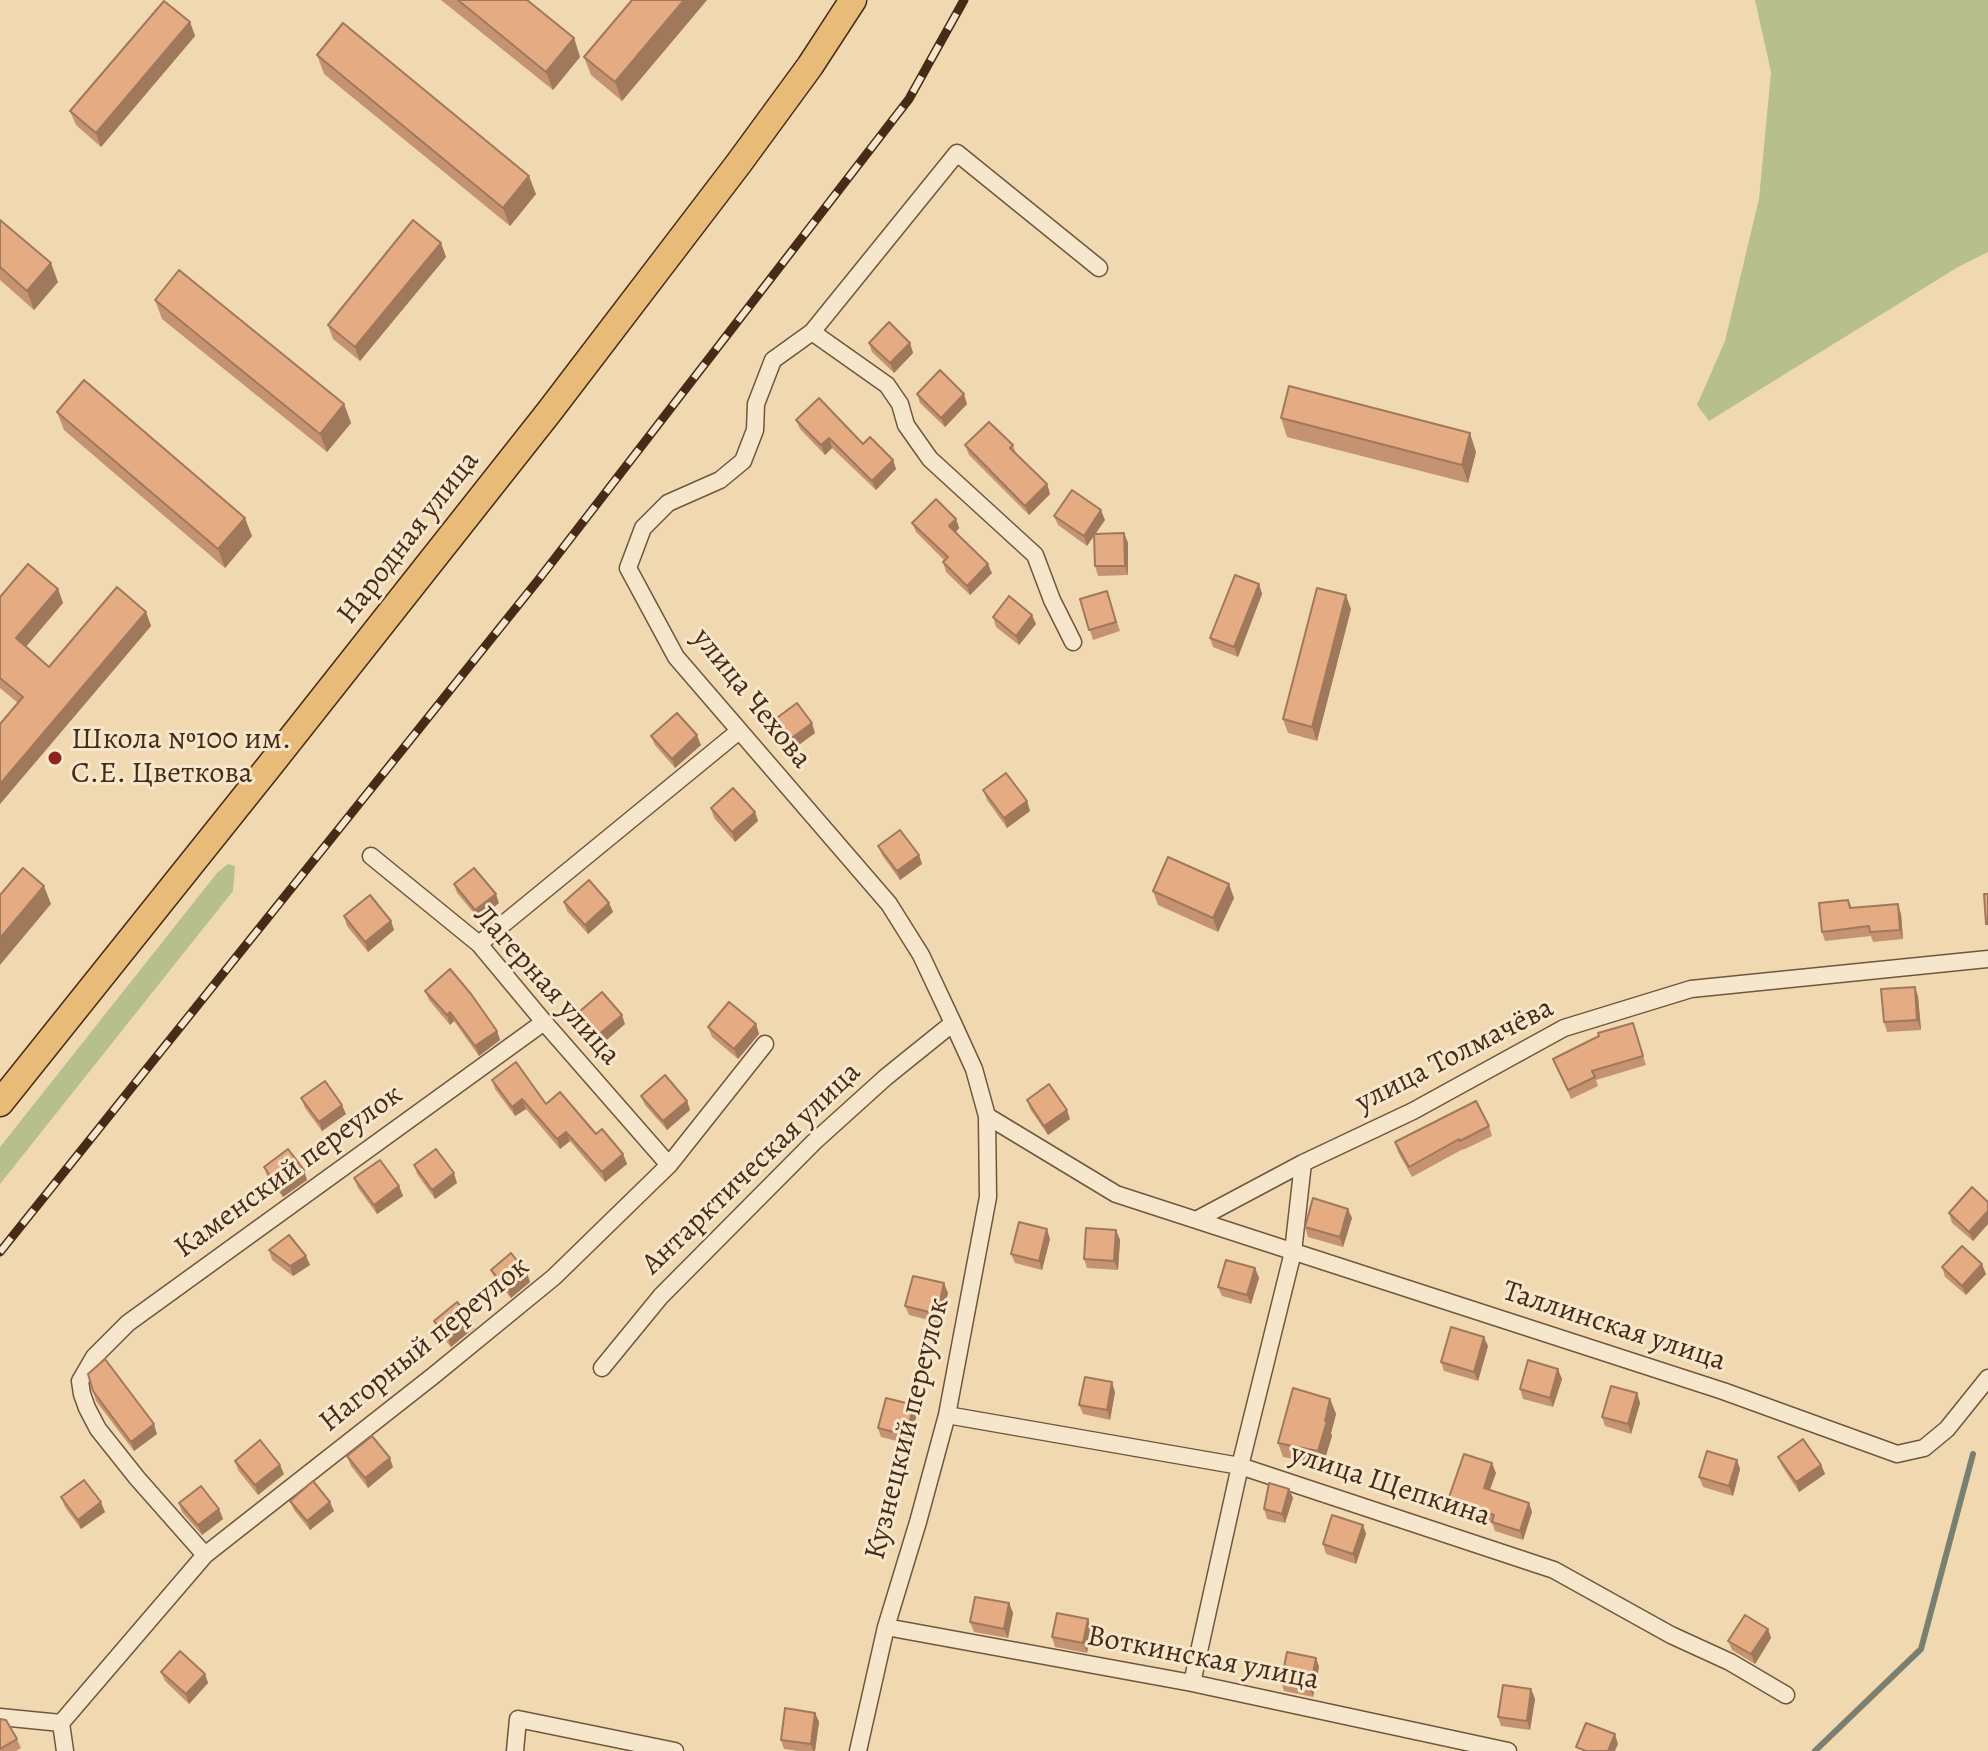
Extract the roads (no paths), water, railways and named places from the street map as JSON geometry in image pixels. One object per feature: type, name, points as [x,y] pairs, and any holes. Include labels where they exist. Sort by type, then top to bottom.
[{"type":"main road","name":"Народная улица","points":[[0,1103],[549,412],[748,151],[853,0]]},
{"type":"street","name":"улица Чехова","points":[[987,1116],[974,1069],[953,1023],[921,955],[889,904],[676,657],[628,568],[643,528],[668,503],[720,480],[743,461],[755,430],[756,404],[773,360],[812,332],[957,153],[1099,268]]},
{"type":"street","points":[[812,332],[887,385],[900,404],[906,425],[930,459],[1035,555],[1052,600],[1073,642]]},
{"type":"street","points":[[479,944],[739,731]]},
{"type":"street","name":"Лагерная улица","points":[[371,856],[479,944],[669,1165]]},
{"type":"street","name":"улица Толмачёва","points":[[1196,1220],[1303,1163],[1413,1111],[1564,1028],[1691,989],[1988,959]]},
{"type":"street","name":"Каменский переулок","points":[[205,1555],[98,1429],[87,1408],[80,1381],[94,1357],[128,1323],[544,1022]]},
{"type":"street","name":"Антарктическая улица","points":[[602,1368],[661,1296],[814,1142],[886,1077],[953,1023]]},
{"type":"street","name":"Нагорный переулок","points":[[205,1555],[554,1277],[669,1165],[765,1044]]},
{"type":"street","points":[[987,1116],[1116,1194],[1196,1220]]},
{"type":"street","name":"Кузнецкий переулок","points":[[858,1751],[886,1627],[947,1415],[988,1197],[987,1116]]},
{"type":"street","points":[[1192,1683],[1240,1466],[1293,1252],[1303,1163]]},
{"type":"street","name":"Таллинская улица","points":[[1196,1220],[1723,1391],[1897,1454],[1924,1448],[1947,1429],[1988,1378]]},
{"type":"street","name":"улица Щепкина","points":[[947,1415],[1240,1466],[1554,1570],[1671,1635],[1730,1662],[1786,1695]]},
{"type":"street","points":[[65,1751],[61,1723],[205,1555]]},
{"type":"street","name":"Воткинская улица","points":[[886,1627],[1192,1683],[1508,1751]]},
{"type":"street","points":[[0,1717],[61,1723]]},
{"type":"street","points":[[515,1751],[518,1719],[675,1751]]},
{"type":"waterway","points":[[1815,1751],[1921,1649],[1973,1454]]},
{"type":"railway","points":[[0,1252],[539,579],[909,99],[964,0]]},
{"type":"place","name":"Школа №100 им. С.Е. Цветкова","points":[[55,758]]}]
